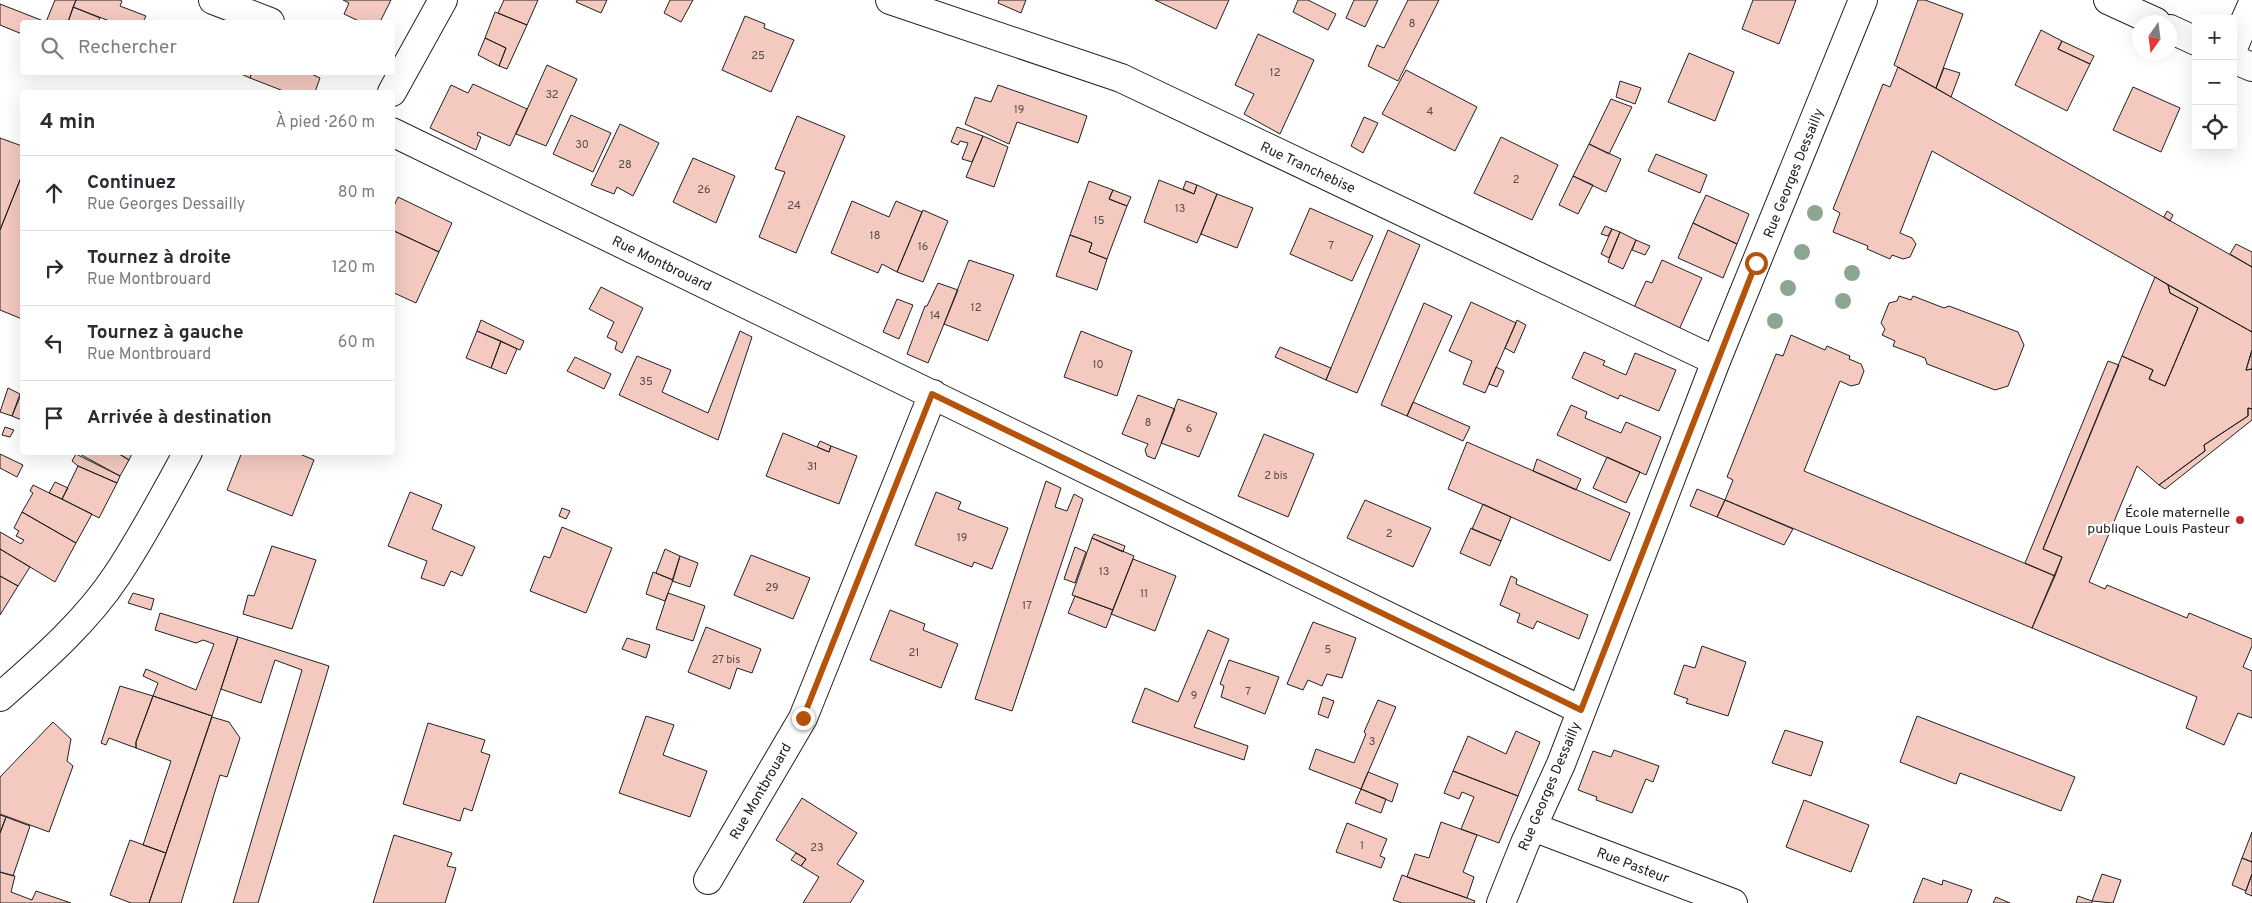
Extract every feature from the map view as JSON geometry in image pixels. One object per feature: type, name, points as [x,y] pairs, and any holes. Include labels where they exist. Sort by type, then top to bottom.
[{"type":"street","points":[[213,0],[265,20]]},
{"type":"street","points":[[396,79],[443,0]]},
{"type":"street","name":"Rue Tranchebise","points":[[890,0],[1121,78],[1716,361]]},
{"type":"street","name":"Rue Georges Dessailly","points":[[1501,903],[1581,710],[1716,361],[1863,0]]},
{"type":"street","points":[[2108,0],[2141,15]]},
{"type":"street","points":[[2237,39],[2252,5]]},
{"type":"street","points":[[2177,32],[2192,39]]},
{"type":"street","points":[[2235,60],[2252,67]]},
{"type":"street","name":"Rue Montbrouard","points":[[395,133],[1581,710]]},
{"type":"street","name":"Rue Montbrouard","points":[[708,880],[803,718],[932,394]]},
{"type":"street","points":[[0,697],[57,645],[84,617],[116,576],[186,455]]},
{"type":"street","name":"Rue Pasteur","points":[[1533,827],[1733,903]]},
{"type":"building","points":[[55,0],[76,0],[69,20],[47,20]]},
{"type":"building","points":[[76,0],[120,0],[122,1],[120,6],[146,16],[144,20],[107,20],[73,7]]},
{"type":"building","points":[[343,0],[391,0],[381,20],[357,20],[344,14],[349,3]]},
{"type":"building","points":[[504,0],[538,0],[527,25],[498,13]]},
{"type":"building","points":[[577,0],[607,0],[601,13],[576,2]]},
{"type":"building","points":[[670,0],[693,0],[681,22],[664,13]]},
{"type":"building","points":[[999,0],[1026,0],[1021,13],[998,3]]},
{"type":"building","points":[[1155,0],[1229,0],[1216,29]]},
{"type":"building","points":[[1298,0],[1308,0],[1336,14],[1328,30],[1293,12]]},
{"type":"building","points":[[1354,0],[1378,0],[1365,27],[1346,18]]},
{"type":"building","points":[[1408,0],[1439,0],[1398,81],[1368,66],[1377,45],[1384,48]]},
{"type":"building","points":[[1753,0],[1796,0],[1779,44],[1742,29]]},
{"type":"building","points":[[1918,0],[1925,0],[1963,14],[1936,88],[1894,65]]},
{"type":"building","points":[[0,4],[41,20],[20,20],[20,33],[0,25]]},
{"type":"building","points":[[73,7],[100,18],[99,20],[69,20]]},
{"type":"building","points":[[495,12],[527,25],[507,69],[499,66],[506,48],[485,38]]},
{"type":"building","points":[[745,16],[765,24],[764,28],[794,40],[771,92],[722,70]]},
{"type":"building","points":[[2041,30],[2062,41],[2058,49],[2090,64],[2067,111],[2015,85]]},
{"type":"building","points":[[1258,34],[1314,60],[1280,134],[1244,114],[1254,94],[1235,85]]},
{"type":"building","points":[[485,38],[506,48],[499,66],[478,55]]},
{"type":"building","points":[[2062,41],[2094,56],[2090,64],[2058,49]]},
{"type":"building","points":[[1689,53],[1734,72],[1715,121],[1668,102]]},
{"type":"building","points":[[547,65],[577,79],[546,146],[516,134]]},
{"type":"building","points":[[1898,67],[2252,267],[2252,332],[1932,151],[1900,233],[1912,238],[1916,244],[1910,257],[1903,259],[1892,255],[1890,259],[1867,249],[1868,246],[1833,232],[1840,213],[1833,209],[1883,84],[1890,87]]},
{"type":"building","points":[[1944,68],[1960,73],[1951,97],[1936,88]]},
{"type":"building","points":[[1406,70],[1477,107],[1455,151],[1382,114]]},
{"type":"building","points":[[251,75],[314,75],[320,78],[316,90],[281,90],[250,78]]},
{"type":"building","points":[[1620,81],[1641,88],[1635,104],[1616,97]]},
{"type":"building","points":[[473,84],[527,109],[510,146],[478,132],[477,135],[481,137],[476,150],[430,128],[451,85],[468,93]]},
{"type":"building","points":[[998,85],[1087,116],[1078,143],[1017,122],[1009,144],[965,124],[975,97],[991,102]]},
{"type":"building","points":[[2133,87],[2180,108],[2161,152],[2113,130]]},
{"type":"building","points":[[1611,99],[1632,107],[1609,154],[1589,144]]},
{"type":"building","points":[[571,115],[611,133],[593,172],[553,154]]},
{"type":"building","points":[[797,116],[845,136],[796,253],[759,237],[785,172],[775,169]]},
{"type":"building","points":[[1364,117],[1378,123],[1363,153],[1351,146]]},
{"type":"building","points":[[620,124],[659,143],[633,196],[617,187],[614,194],[591,185]]},
{"type":"building","points":[[957,127],[983,136],[972,162],[962,159],[968,143],[960,141],[958,145],[951,142]]},
{"type":"building","points":[[983,136],[1008,147],[994,187],[966,177]]},
{"type":"building","points":[[1501,137],[1558,165],[1532,220],[1474,193]]},
{"type":"building","points":[[0,138],[20,145],[20,180],[0,230]]},
{"type":"building","points":[[1589,144],[1621,159],[1606,192],[1573,176]]},
{"type":"building","points":[[1656,154],[1707,175],[1700,193],[1648,171]]},
{"type":"building","points":[[693,158],[735,176],[716,223],[673,202]]},
{"type":"building","points":[[1573,176],[1593,185],[1578,214],[1559,205]]},
{"type":"building","points":[[20,180],[20,318],[0,310],[0,230]]},
{"type":"building","points":[[1159,180],[1194,194],[1197,185],[1217,194],[1197,243],[1144,222]]},
{"type":"building","points":[[1089,181],[1113,190],[1109,199],[1127,206],[1107,259],[1089,252],[1092,243],[1070,235]]},
{"type":"building","points":[[1186,181],[1197,185],[1194,194],[1183,189]]},
{"type":"building","points":[[1113,190],[1131,197],[1127,206],[1109,199]]},
{"type":"building","points":[[1217,194],[1253,208],[1237,248],[1201,234]]},
{"type":"building","points":[[1706,195],[1749,214],[1737,244],[1693,223]]},
{"type":"building","points":[[398,197],[452,223],[439,252],[395,231],[395,204]]},
{"type":"building","points":[[852,201],[889,217],[896,201],[922,212],[897,272],[882,264],[878,273],[831,253]]},
{"type":"building","points":[[1310,208],[1373,236],[1352,281],[1290,254]]},
{"type":"building","points":[[923,210],[948,221],[923,282],[897,272]]},
{"type":"building","points":[[2167,211],[2173,215],[2170,221],[2164,217]]},
{"type":"building","points":[[1693,223],[1737,244],[1723,278],[1678,258]]},
{"type":"building","points":[[1605,226],[1612,229],[1608,236],[1601,234]]},
{"type":"building","points":[[1612,229],[1620,232],[1609,258],[1601,254]]},
{"type":"building","points":[[1388,230],[1420,245],[1357,393],[1326,380]]},
{"type":"building","points":[[395,231],[439,252],[416,303],[395,293]]},
{"type":"building","points":[[1620,232],[1636,240],[1623,269],[1608,262]]},
{"type":"building","points":[[1070,235],[1092,243],[1089,252],[1107,259],[1097,290],[1056,276]]},
{"type":"building","points":[[1636,240],[1650,246],[1645,255],[1632,250]]},
{"type":"building","points":[[2236,244],[2252,252],[2252,267],[2230,254]]},
{"type":"building","points":[[969,260],[1014,275],[988,341],[944,324]]},
{"type":"building","points":[[1662,260],[1702,278],[1678,332],[1632,312],[1646,281],[1652,283]]},
{"type":"building","points":[[2155,277],[2168,285],[2170,293],[2198,308],[2165,386],[2149,379],[2153,370],[2122,356]]},
{"type":"building","points":[[938,283],[958,290],[928,363],[907,354],[925,306],[927,306]]},
{"type":"building","points":[[2168,285],[2252,332],[2252,350],[2246,370],[2252,369],[2252,409],[2248,408],[2248,416],[2204,445],[2205,451],[2159,485],[2137,466],[2089,582],[2105,589],[2107,585],[2187,618],[2189,613],[2252,639],[2252,646],[2243,667],[2252,671],[2252,718],[2238,713],[2224,745],[2186,728],[2197,697],[2032,628],[2062,557],[2043,549],[2122,356],[2153,370],[2149,379],[2165,386],[2198,308],[2170,293]]},
{"type":"building","points":[[601,287],[643,308],[622,353],[615,349],[617,342],[607,337],[614,322],[589,309]]},
{"type":"building","points":[[1899,296],[1911,300],[1913,296],[1944,308],[1949,306],[2018,332],[2024,345],[2008,386],[1995,390],[1927,364],[1925,358],[1893,346],[1895,341],[1882,335],[1885,329],[1881,323],[1889,303],[1897,301]]},
{"type":"building","points":[[897,299],[913,305],[899,339],[883,332]]},
{"type":"building","points":[[1471,302],[1516,323],[1485,393],[1463,384],[1472,361],[1449,351]]},
{"type":"building","points":[[1424,303],[1452,316],[1407,416],[1381,405]]},
{"type":"building","points":[[481,320],[524,341],[520,350],[477,331]]},
{"type":"building","points":[[1517,320],[1526,325],[1514,353],[1505,348]]},
{"type":"building","points":[[477,331],[501,341],[491,368],[466,358]]},
{"type":"building","points":[[740,331],[752,337],[718,440],[619,395],[637,356],[671,370],[662,392],[708,413]]},
{"type":"building","points":[[1081,331],[1132,351],[1117,396],[1064,377]]},
{"type":"building","points":[[1791,335],[1825,350],[1827,346],[1850,356],[1849,359],[1861,364],[1864,371],[1859,384],[1851,386],[1840,381],[1804,471],[2055,576],[2032,628],[1725,500],[1733,480],[1727,477],[1776,354],[1783,356]]},
{"type":"building","points":[[501,341],[517,349],[506,374],[491,368]]},
{"type":"building","points":[[1280,347],[1331,368],[1326,380],[1275,357]]},
{"type":"building","points":[[2252,350],[2252,369],[2246,370]]},
{"type":"building","points":[[1584,352],[1605,361],[1603,365],[1626,375],[1635,353],[1676,370],[1659,411],[1620,395],[1618,399],[1572,378]]},
{"type":"building","points":[[575,357],[611,374],[604,389],[567,371]]},
{"type":"building","points":[[2108,361],[2119,365],[2043,549],[2062,557],[2055,576],[2025,563]]},
{"type":"building","points":[[1496,367],[1504,371],[1497,387],[1489,384]]},
{"type":"building","points":[[8,388],[20,394],[12,416],[0,412]]},
{"type":"building","points":[[1138,395],[1175,409],[1155,459],[1147,456],[1145,450],[1148,444],[1122,434]]},
{"type":"building","points":[[20,397],[20,419],[12,416]]},
{"type":"building","points":[[1178,399],[1217,413],[1199,457],[1161,443]]},
{"type":"building","points":[[1413,402],[1470,427],[1463,441],[1407,416]]},
{"type":"building","points":[[1571,405],[1587,412],[1585,418],[1621,433],[1626,422],[1661,437],[1646,475],[1557,435]]},
{"type":"building","points":[[2248,408],[2252,409],[2252,420],[2165,489],[2159,485],[2205,451],[2204,445],[2248,416]]},
{"type":"building","points":[[5,427],[14,430],[10,437],[2,435]]},
{"type":"building","points":[[783,433],[829,452],[831,446],[857,456],[839,504],[766,476]]},
{"type":"building","points":[[1264,434],[1314,454],[1288,517],[1238,496]]},
{"type":"building","points":[[820,441],[831,446],[829,452],[817,447]]},
{"type":"building","points":[[1467,442],[1630,513],[1610,561],[1448,489]]},
{"type":"building","points":[[0,454],[23,465],[17,477],[0,468]]},
{"type":"building","points":[[75,455],[78,455],[120,476],[117,483],[78,466],[72,461]]},
{"type":"building","points":[[82,455],[121,455],[129,460],[120,476]]},
{"type":"building","points":[[121,455],[132,455],[129,460]]},
{"type":"building","points":[[241,455],[302,455],[314,460],[292,516],[227,490]]},
{"type":"building","points":[[1607,457],[1640,472],[1626,503],[1593,488]]},
{"type":"building","points":[[1537,459],[1581,479],[1576,490],[1533,471]]},
{"type":"building","points":[[78,466],[117,483],[99,518],[62,499]]},
{"type":"building","points":[[1046,481],[1061,488],[1055,507],[1067,511],[1074,494],[1083,499],[1012,711],[975,699]]},
{"type":"building","points":[[55,482],[68,488],[62,499],[49,493]]},
{"type":"building","points":[[33,485],[92,514],[76,543],[22,512],[33,493],[30,491]]},
{"type":"building","points":[[1697,489],[1725,500],[1717,517],[1690,506]]},
{"type":"building","points":[[410,492],[442,505],[432,529],[475,547],[462,576],[451,571],[444,586],[421,578],[427,561],[388,546]]},
{"type":"building","points":[[936,492],[961,502],[958,509],[1008,528],[992,569],[974,562],[972,567],[915,545]]},
{"type":"building","points":[[1365,500],[1431,528],[1413,567],[1347,538]]},
{"type":"building","points":[[1725,500],[1793,529],[1784,545],[1717,517]]},
{"type":"building","points":[[1483,504],[1511,517],[1501,541],[1472,529]]},
{"type":"building","points":[[562,508],[570,511],[566,519],[559,516]]},
{"type":"building","points":[[22,512],[76,543],[55,582],[0,549],[0,532],[21,544],[24,540],[16,536],[19,531],[14,528]]},
{"type":"building","points":[[562,527],[612,548],[586,613],[530,591],[544,556],[550,558]]},
{"type":"building","points":[[1471,528],[1501,541],[1490,566],[1460,553]]},
{"type":"building","points":[[1094,534],[1125,546],[1123,552],[1092,538]]},
{"type":"building","points":[[1092,538],[1134,556],[1113,610],[1072,595]]},
{"type":"building","points":[[272,546],[316,560],[292,629],[243,614],[248,595],[254,596]]},
{"type":"building","points":[[1075,547],[1086,552],[1075,583],[1064,579]]},
{"type":"building","points":[[0,549],[30,567],[18,586],[0,576]]},
{"type":"building","points":[[665,549],[680,556],[673,580],[656,573]]},
{"type":"building","points":[[751,555],[810,578],[793,619],[734,595]]},
{"type":"building","points":[[680,556],[698,563],[690,587],[672,581]]},
{"type":"building","points":[[1133,559],[1176,576],[1155,631],[1111,614]]},
{"type":"building","points":[[653,572],[673,580],[665,601],[646,594]]},
{"type":"building","points":[[0,576],[18,586],[0,615]]},
{"type":"building","points":[[1511,576],[1517,579],[1516,584],[1588,615],[1579,639],[1537,621],[1533,629],[1517,622],[1520,614],[1500,605]]},
{"type":"building","points":[[133,593],[154,599],[151,610],[128,603]]},
{"type":"building","points":[[668,593],[705,606],[693,641],[656,629]]},
{"type":"building","points":[[1075,596],[1113,610],[1106,628],[1068,613]]},
{"type":"building","points":[[890,610],[925,624],[923,630],[958,644],[941,688],[870,660]]},
{"type":"building","points":[[160,613],[238,637],[212,716],[153,696],[158,683],[143,676],[146,669],[196,690],[214,644],[203,640],[196,643],[155,630]]},
{"type":"building","points":[[1313,622],[1356,638],[1342,678],[1327,674],[1322,686],[1308,680],[1303,690],[1287,684]]},
{"type":"building","points":[[706,627],[761,649],[752,673],[737,668],[730,689],[688,672]]},
{"type":"building","points":[[1208,630],[1229,639],[1194,727],[1248,746],[1244,760],[1132,722],[1145,688],[1178,702]]},
{"type":"building","points":[[238,637],[329,666],[258,903],[233,903],[302,670],[275,660],[261,703],[221,689]]},
{"type":"building","points":[[627,638],[650,645],[646,658],[622,649]]},
{"type":"building","points":[[1702,646],[1746,662],[1728,716],[1686,703],[1688,699],[1674,694],[1684,665],[1695,668]]},
{"type":"building","points":[[1229,660],[1279,677],[1265,714],[1221,697],[1224,686],[1220,684]]},
{"type":"building","points":[[120,686],[153,696],[136,742],[136,748],[109,738],[106,745],[101,743]]},
{"type":"building","points":[[153,696],[212,716],[166,853],[143,845],[171,761],[136,748],[136,742]]},
{"type":"building","points":[[1323,697],[1334,701],[1328,718],[1318,714]]},
{"type":"building","points":[[1378,700],[1396,707],[1361,789],[1309,769],[1316,749],[1354,763],[1366,734],[1364,732]]},
{"type":"building","points":[[646,716],[674,725],[663,755],[707,771],[690,817],[619,793]]},
{"type":"building","points":[[1917,716],[2075,777],[2061,811],[1960,773],[1956,784],[1900,762]]},
{"type":"building","points":[[212,717],[229,722],[240,738],[227,777],[220,775],[181,903],[149,903]]},
{"type":"building","points":[[53,722],[71,739],[67,761],[73,766],[49,832],[0,814],[0,777]]},
{"type":"building","points":[[428,723],[485,740],[481,752],[490,755],[472,811],[464,808],[460,821],[403,804]]},
{"type":"building","points":[[1785,730],[1823,742],[1811,776],[1772,763]]},
{"type":"building","points":[[1516,731],[1540,742],[1518,796],[1453,771],[1468,736],[1506,754]]},
{"type":"building","points":[[1614,750],[1659,766],[1653,782],[1646,779],[1632,813],[1596,800],[1597,797],[1578,790],[1593,751],[1611,757]]},
{"type":"building","points":[[1453,771],[1518,796],[1499,843],[1461,829],[1474,797],[1462,792],[1459,799],[1444,793]]},
{"type":"building","points":[[1368,772],[1398,784],[1392,802],[1361,789]]},
{"type":"building","points":[[1361,789],[1386,799],[1381,813],[1355,803]]},
{"type":"building","points":[[802,798],[857,833],[837,864],[864,881],[850,903],[803,903],[819,877],[801,866],[806,859],[776,840]]},
{"type":"building","points":[[1804,800],[1869,825],[1851,872],[1786,847]]},
{"type":"building","points":[[0,815],[6,817],[0,833]]},
{"type":"building","points":[[6,817],[30,826],[13,876],[0,872],[0,833]]},
{"type":"building","points":[[1441,822],[1477,835],[1463,872],[1474,877],[1467,898],[1407,877],[1415,854],[1429,858]]},
{"type":"building","points":[[1347,823],[1387,839],[1380,856],[1385,858],[1381,868],[1336,852]]},
{"type":"building","points":[[2252,832],[2252,862],[2242,858]]},
{"type":"building","points":[[394,835],[452,853],[447,866],[456,868],[445,903],[373,903]]},
{"type":"building","points":[[130,840],[166,853],[149,903],[131,903],[110,895]]},
{"type":"building","points":[[796,853],[806,859],[801,866],[791,860]]},
{"type":"building","points":[[2242,858],[2252,862],[2252,874],[2246,891],[2232,885]]},
{"type":"building","points":[[0,872],[15,876],[11,892],[32,900],[36,891],[71,903],[0,903]]},
{"type":"building","points":[[2102,874],[2121,880],[2113,903],[2092,901]]},
{"type":"building","points":[[2252,874],[2252,896],[2245,893]]},
{"type":"building","points":[[1402,875],[1475,901],[1474,903],[1402,903],[1393,900]]},
{"type":"building","points":[[1923,878],[1942,885],[1943,880],[1972,890],[1967,903],[1913,903]]},
{"type":"building","points":[[2078,896],[2092,901],[2092,903],[2076,903]]},
{"type":"building","points":[[1996,897],[2010,903],[1993,903]]},
{"type":"place","name":"École maternelle publique Louis Pasteur","points":[[2240,520]]},
{"type":"route","points":[[803,718],[932,394],[1581,710],[1716,361],[1756,263]]}]
